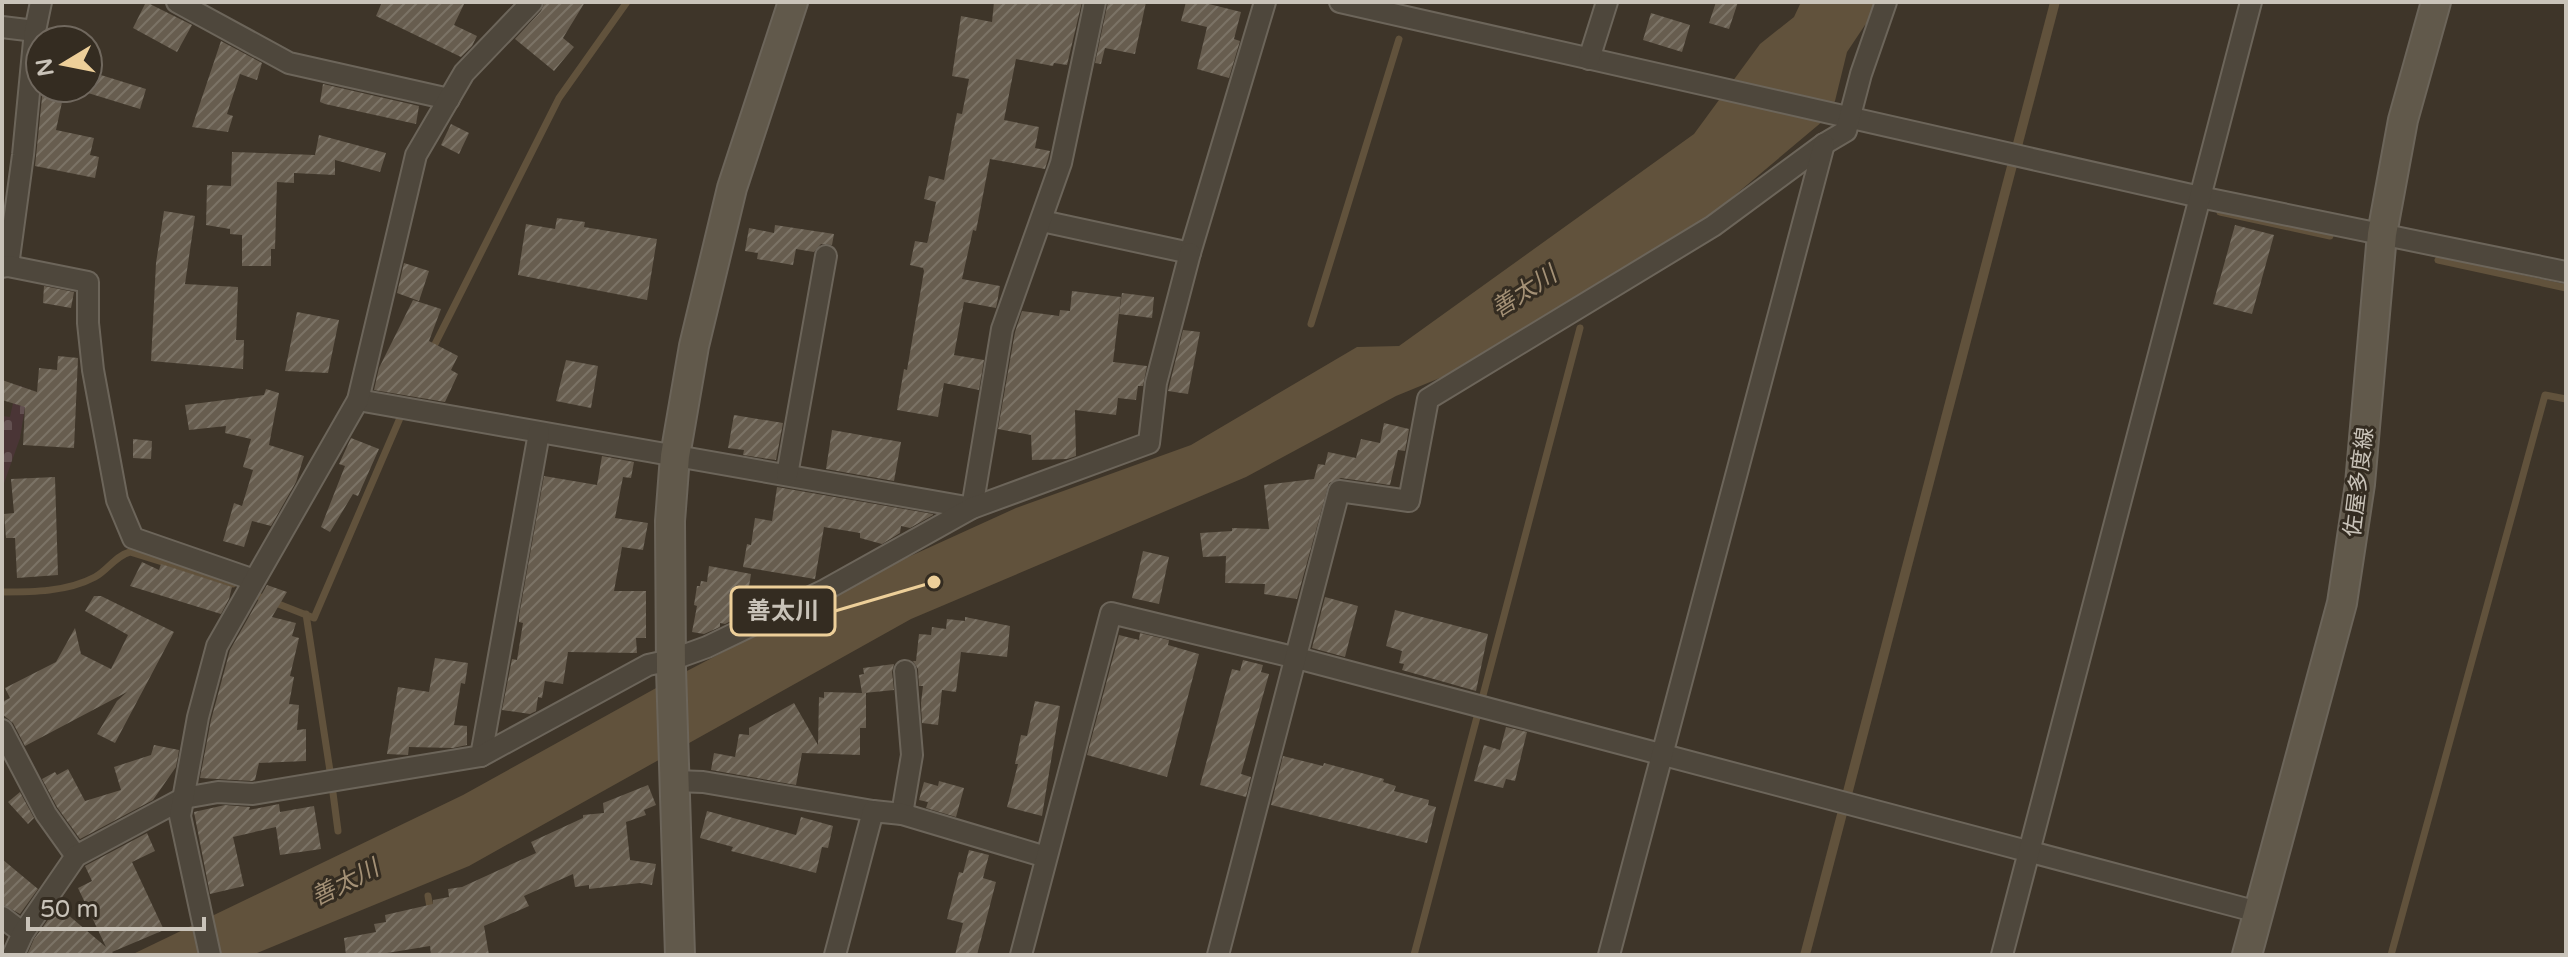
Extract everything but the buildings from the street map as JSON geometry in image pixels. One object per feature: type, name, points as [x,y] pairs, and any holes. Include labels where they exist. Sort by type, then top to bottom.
[{"type":"main road","points":[[680,955],[671,664],[670,521],[675,456],[694,346],[732,188],[793,2]]},
{"type":"main road","name":"佐屋多度線","points":[[2247,955],[2342,603],[2360,484],[2382,234],[2403,120],[2436,2]]},
{"type":"street","points":[[36,24],[41,2]]},
{"type":"street","points":[[177,2],[289,63],[449,99]]},
{"type":"street","points":[[210,955],[180,816],[198,717],[217,646],[358,400],[416,155],[464,73],[532,2]]},
{"type":"street","points":[[972,508],[1002,329],[1061,163],[1095,2]]},
{"type":"street","points":[[13,955],[23,933],[76,856],[184,798],[218,792],[253,794],[481,756],[648,665],[671,664],[825,590],[972,508],[1149,443],[1158,371],[1265,2]]},
{"type":"street","points":[[1340,2],[1403,10],[1589,59],[1844,114],[2200,197],[2566,272]]},
{"type":"street","points":[[1589,59],[1607,2]]},
{"type":"street","points":[[1218,955],[1339,491],[1409,501],[1428,399],[1713,226],[1846,131],[1844,114],[1886,2]]},
{"type":"street","points":[[2002,955],[2251,2]]},
{"type":"street","points":[[2,27],[24,30]]},
{"type":"street","points":[[28,104],[5,266],[88,282],[93,370],[117,500],[133,538],[254,580]]},
{"type":"street","points":[[1609,955],[1824,144]]},
{"type":"street","points":[[1042,221],[1190,253]]},
{"type":"street","points":[[787,475],[826,256]]},
{"type":"street","points":[[358,400],[972,508]]},
{"type":"street","points":[[481,756],[539,433]]},
{"type":"street","points":[[1021,955],[1111,613],[1297,658],[2258,912]]},
{"type":"street","points":[[902,814],[912,755],[905,671]]},
{"type":"street","points":[[2,730],[46,814],[76,856]]},
{"type":"street","points":[[675,770],[703,782],[902,814],[1046,857]]},
{"type":"street","points":[[835,955],[873,811]]},
{"type":"street","points":[[2,917],[23,933]]},
{"type":"green space","points":[[17,385],[28,389],[20,438],[3,486],[2,500],[2,416],[10,417]]},
{"type":"water","points":[[1801,2],[1882,2],[1875,19],[1865,25],[1847,52],[1835,101],[1823,121],[1710,216],[1474,364],[1396,396],[1246,477],[911,619],[469,866],[252,955],[131,955],[463,795],[685,672],[882,569],[1016,508],[1191,445],[1357,347],[1399,346],[1694,134],[1760,44],[1794,17]]},
{"type":"water","points":[[2050,2],[2060,2],[1810,955],[1800,955]]},
{"type":"waterway","points":[[432,350],[559,98],[627,2]]},
{"type":"waterway","points":[[1311,324],[1399,39]]},
{"type":"waterway","points":[[2220,212],[2330,236]]},
{"type":"waterway","points":[[2438,260],[2566,288]]},
{"type":"waterway","points":[[1482,699],[1580,328]]},
{"type":"waterway","points":[[2391,955],[2545,395],[2566,399]]},
{"type":"waterway","points":[[258,596],[314,618],[400,418]]},
{"type":"waterway","points":[[2,592],[73,586],[95,577],[130,552],[233,584]]},
{"type":"waterway","points":[[306,614],[330,771]]},
{"type":"waterway","points":[[1414,955],[1477,717]]},
{"type":"waterway","points":[[333,793],[338,831]]},
{"type":"waterway","points":[[428,896],[431,913]]},
{"type":"place","name":"善太川","points":[[934,582]]}]
